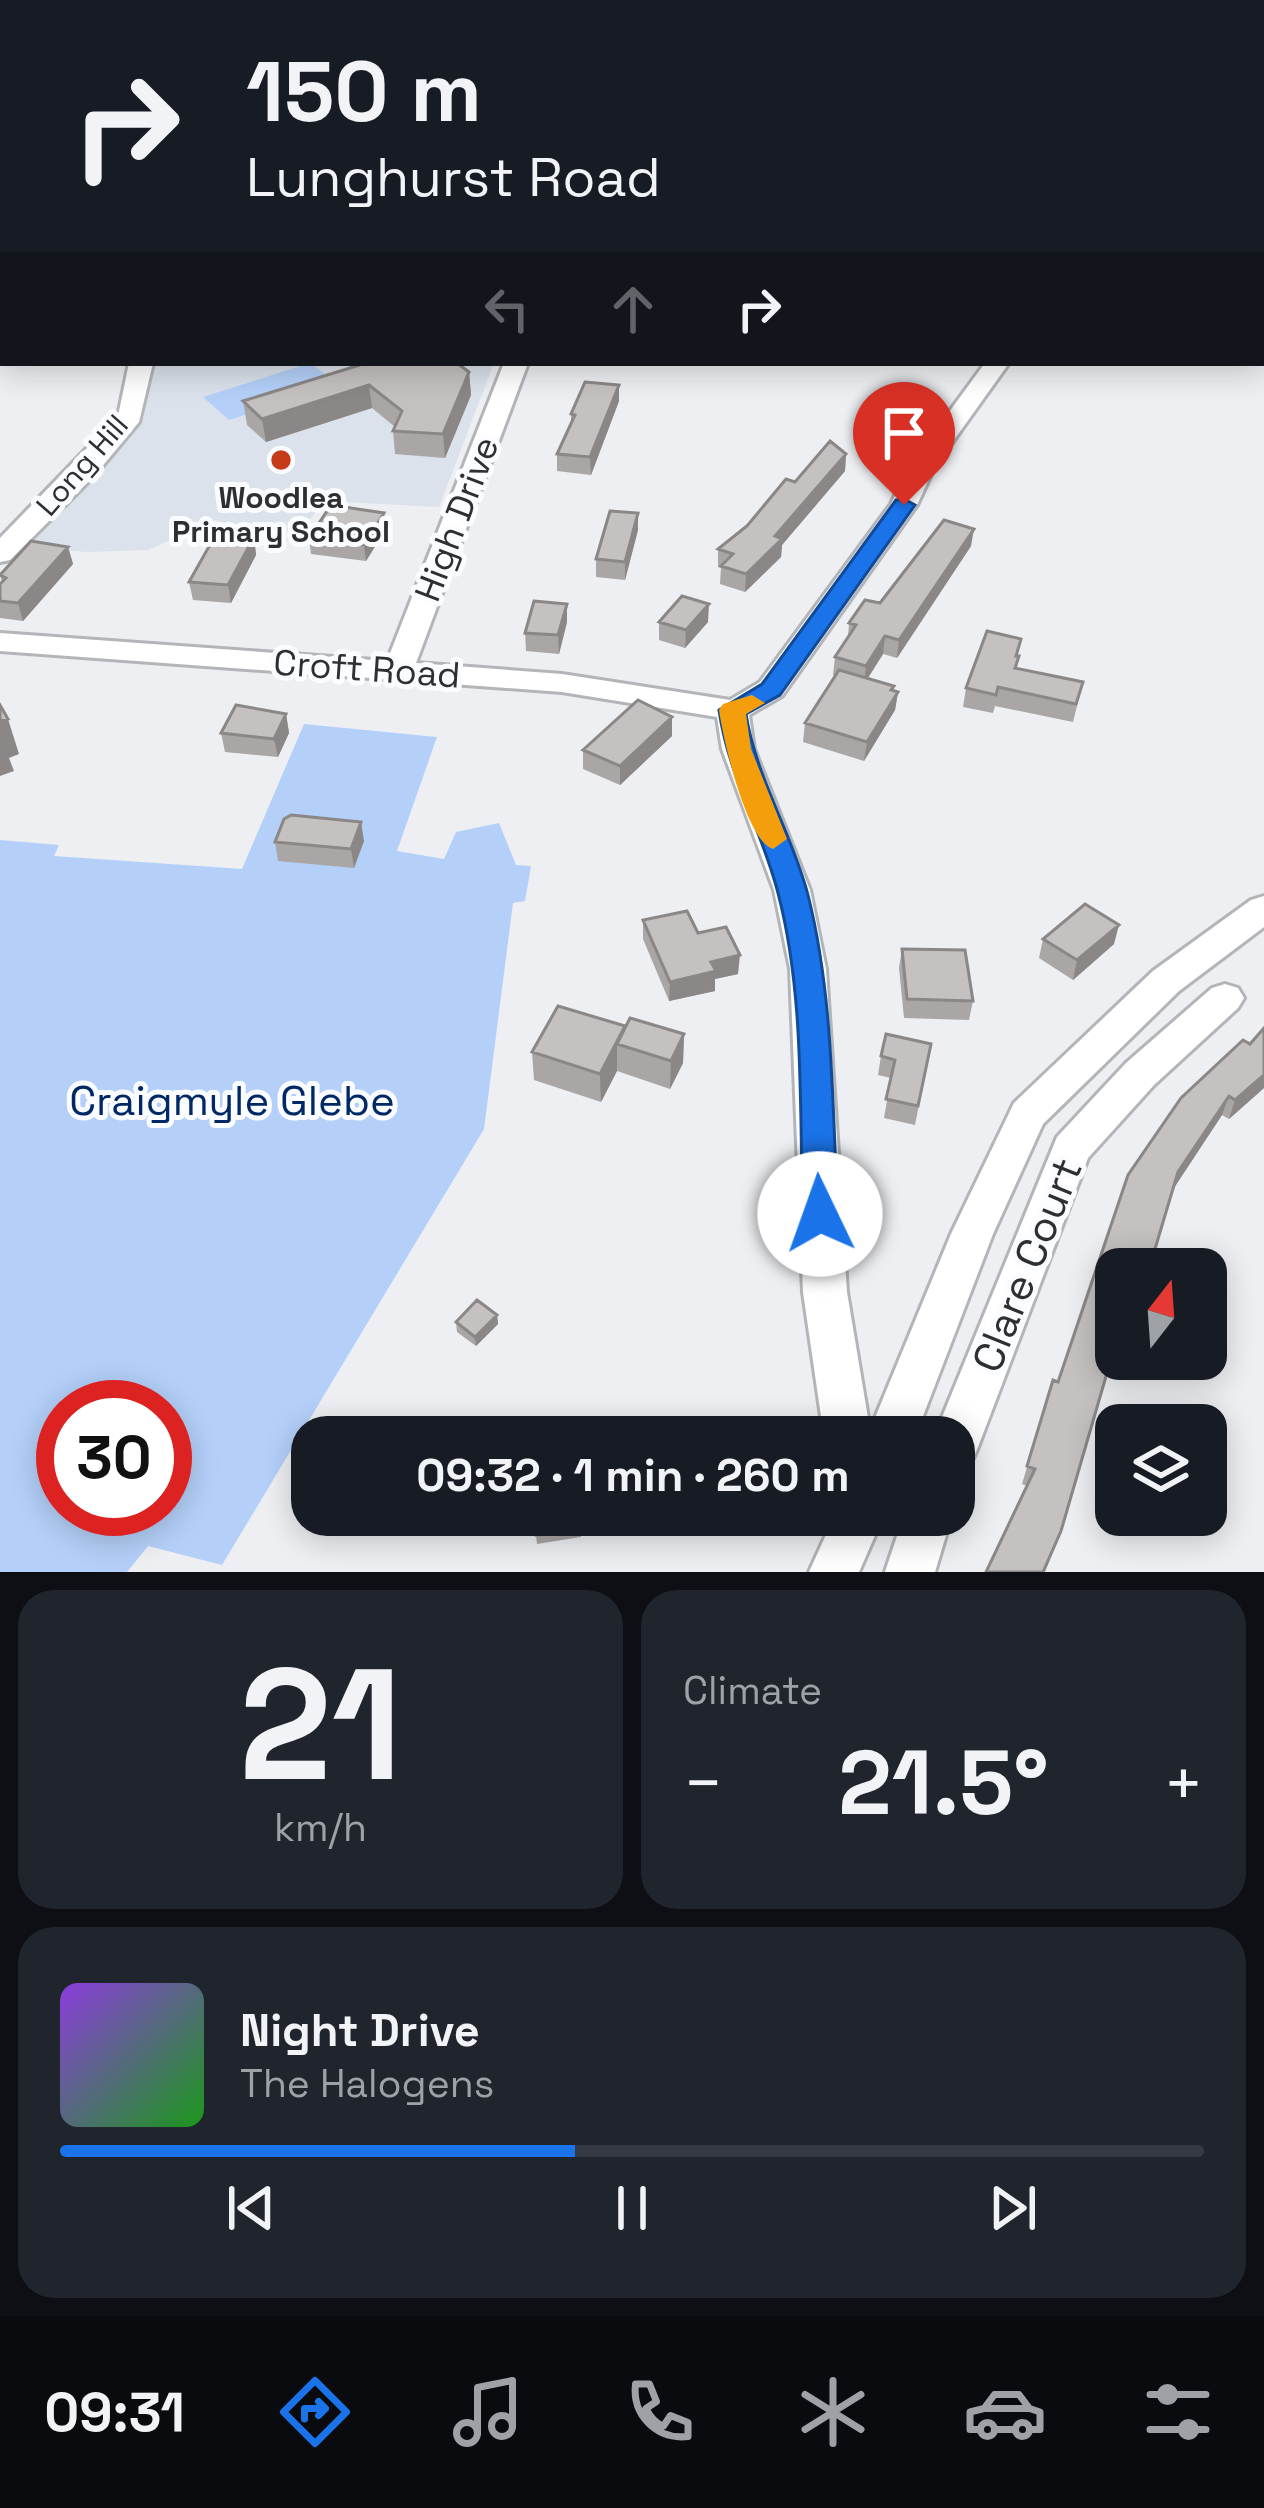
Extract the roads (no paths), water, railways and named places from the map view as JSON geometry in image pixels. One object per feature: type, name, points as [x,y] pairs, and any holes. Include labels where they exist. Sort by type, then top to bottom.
[{"type":"street","name":"Long Hill","points":[[0,554],[130,418],[139,366]]},
{"type":"street","name":"High Drive","points":[[397,674],[515,366]]},
{"type":"street","points":[[845,1416],[825,1292],[808,968],[792,890],[738,749],[732,710],[771,689],[904,505],[921,468],[995,366]]},
{"type":"street","name":"Croft Road","points":[[0,642],[562,683],[732,710]]},
{"type":"street","points":[[899,1416],[972,1234],[1028,1114],[1166,981],[1264,909]]},
{"type":"street","name":"Clare Court","points":[[966,1416],[1071,1149],[1124,1091],[1225,998]]},
{"type":"street","points":[[834,1572],[850,1536]]},
{"type":"street","points":[[910,1572],[921,1536]]},
{"type":"place","name":"Woodlea Primary School","points":[[281,460]]},
{"type":"park label","name":"Craigmyle Glebe","points":[[232,1100]]}]
